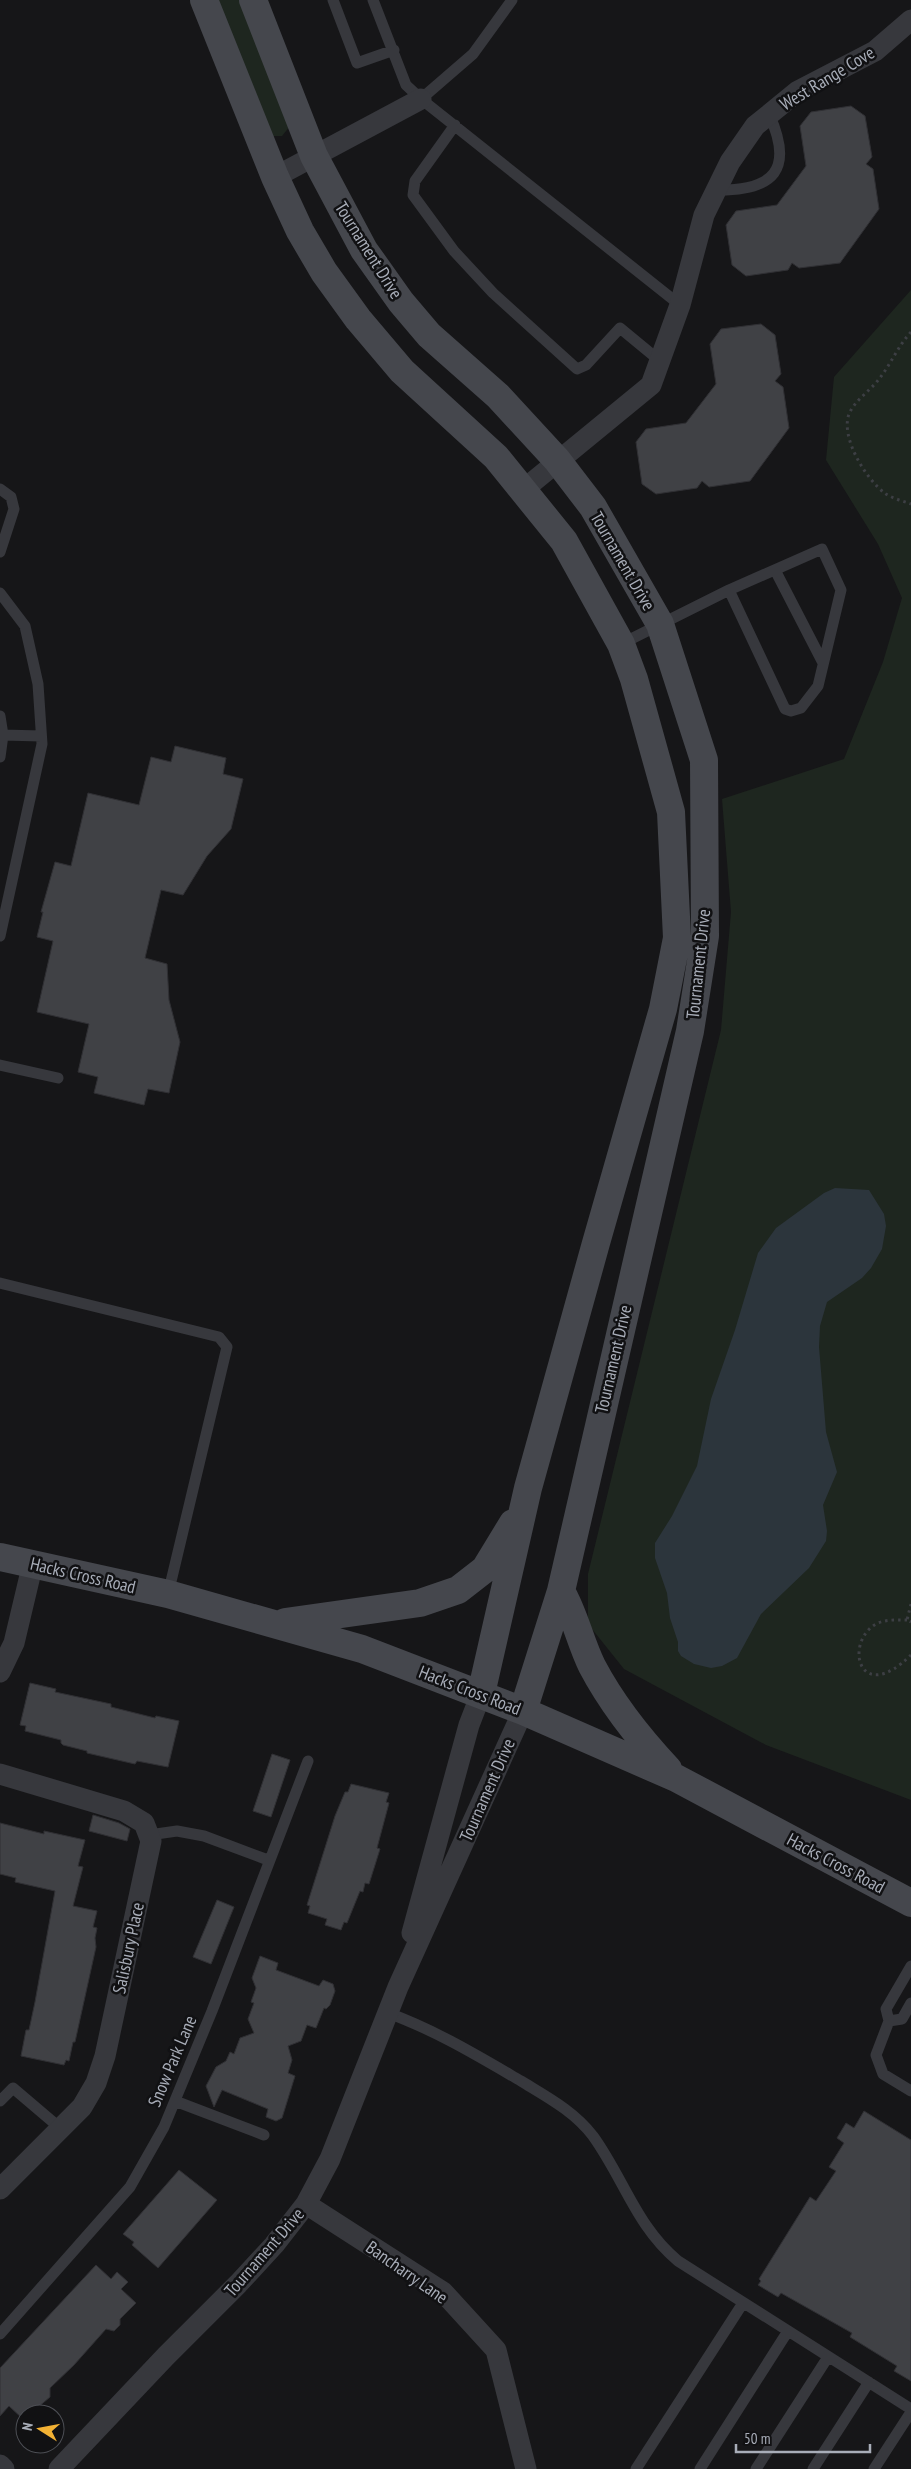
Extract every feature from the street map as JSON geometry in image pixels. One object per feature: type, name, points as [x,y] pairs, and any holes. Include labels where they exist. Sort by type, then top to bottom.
[{"type":"street","name":"Tournament Drive","points":[[204,0],[275,177],[305,239],[324,272],[358,319],[402,371],[496,457],[564,541],[621,644],[634,679],[670,812],[677,938],[663,1009],[524,1505],[481,1694],[469,1725],[428,1868],[398,1987]]},
{"type":"street","name":"Tournament Drive","points":[[59,2469],[166,2356],[238,2284],[274,2245],[306,2204],[346,2125],[398,1987],[523,1711],[561,1591],[690,1031],[705,936],[704,760],[660,624],[593,507],[557,460],[498,396],[429,335],[401,302],[364,250],[314,156],[253,0]]},
{"type":"street","name":"West Range Cove","points":[[523,490],[557,460],[652,385],[680,305],[704,214],[730,162],[755,126],[798,92],[875,51],[911,20]]},
{"type":"street","points":[[275,177],[421,99]]},
{"type":"street","points":[[275,1624],[420,1603],[458,1590],[485,1569],[524,1505]]},
{"type":"street","name":"Hacks Cross Road","points":[[0,1557],[168,1594],[362,1648],[523,1711],[676,1778],[911,1903]]},
{"type":"street","points":[[0,1672],[14,1643],[33,1563]]},
{"type":"street","points":[[561,1591],[572,1609],[592,1666],[643,1742],[676,1778]]},
{"type":"street","points":[[0,1774],[124,1811],[144,1823],[149,1834]]},
{"type":"street","name":"Salisbury Place","points":[[0,2189],[82,2107],[96,2083],[105,2056],[151,1841],[149,1834]]},
{"type":"street","name":"Bancharry Lane","points":[[306,2204],[443,2292],[496,2350],[526,2469]]},
{"type":"street","points":[[0,2465],[4,2469]]},
{"type":"lane","points":[[333,0],[357,63],[394,50]]},
{"type":"lane","points":[[373,0],[406,84],[421,99],[680,305]]},
{"type":"lane","points":[[421,99],[473,54],[512,0]]},
{"type":"lane","points":[[716,190],[748,189],[760,186],[771,178],[782,158],[776,131],[768,114]]},
{"type":"lane","points":[[456,125],[415,181],[413,195],[454,251],[493,293],[577,369],[586,365],[620,328],[660,361]]},
{"type":"lane","points":[[0,489],[11,498],[14,509],[0,552]]},
{"type":"lane","points":[[621,644],[729,590],[822,549],[841,590],[822,661],[818,686],[800,708],[792,711],[785,710],[729,590]]},
{"type":"lane","points":[[775,570],[822,661]]},
{"type":"lane","points":[[0,593],[24,626],[38,684],[42,744],[5,890],[0,936]]},
{"type":"lane","points":[[0,716],[4,735],[0,757]]},
{"type":"lane","points":[[4,735],[41,736]]},
{"type":"lane","points":[[0,1064],[58,1078]]},
{"type":"lane","points":[[0,1283],[219,1337],[227,1347],[168,1594]]},
{"type":"lane","name":"Snow Park Lane","points":[[0,2334],[130,2187],[164,2127],[212,2011],[268,1860],[308,1761]]},
{"type":"lane","points":[[149,1834],[177,1831],[204,1836],[268,1860]]},
{"type":"lane","points":[[911,1966],[886,2008],[889,2021],[876,2055],[883,2074],[911,2091]]},
{"type":"lane","points":[[889,2021],[906,2022],[911,2003]]},
{"type":"lane","points":[[388,2013],[416,2023],[486,2060],[555,2102],[578,2119],[603,2150],[646,2227],[660,2247],[678,2262],[869,2382],[911,2411],[874,2469]]},
{"type":"lane","points":[[0,2101],[13,2088],[60,2128]]},
{"type":"lane","points":[[175,2100],[264,2136]]},
{"type":"lane","points":[[636,2469],[743,2303]]},
{"type":"lane","points":[[700,2469],[788,2331]]},
{"type":"lane","points":[[756,2469],[828,2357]]},
{"type":"lane","points":[[813,2469],[869,2382]]},
{"type":"path","points":[[911,332],[901,344],[880,378],[857,402],[849,414],[847,427],[850,443],[872,480],[885,493],[911,504]]},
{"type":"path","points":[[911,1604],[909,1621],[877,1624],[864,1636],[859,1652],[862,1667],[866,1673],[876,1676],[891,1672],[911,1655]]},
{"type":"shaded area","points":[[216,0],[241,0],[290,126],[282,136],[273,136]]},
{"type":"shaded area","points":[[911,290],[911,1800],[766,1745],[624,1669],[588,1624],[588,1574],[721,1030],[731,912],[722,799],[844,759],[883,662],[902,598],[878,544],[826,460],[834,377]]},
{"type":"shaded area","points":[[835,1188],[869,1190],[884,1214],[886,1226],[882,1249],[871,1268],[862,1278],[827,1302],[820,1326],[819,1347],[826,1432],[837,1472],[823,1505],[827,1531],[826,1541],[809,1568],[761,1614],[737,1658],[722,1666],[711,1668],[694,1664],[681,1656],[678,1651],[678,1642],[670,1618],[667,1593],[655,1558],[655,1543],[672,1516],[697,1466],[711,1399],[735,1330],[758,1253],[776,1228],[824,1193]]},
{"type":"building","points":[[851,106],[865,116],[872,157],[866,164],[873,169],[879,209],[840,263],[799,268],[792,263],[788,270],[746,276],[732,265],[726,225],[736,211],[777,205],[806,166],[800,126],[811,112]]},
{"type":"building","points":[[761,324],[775,335],[781,374],[775,381],[783,387],[789,428],[750,481],[709,487],[702,481],[697,488],[656,494],[642,484],[636,442],[646,429],[686,423],[716,384],[710,344],[721,329]]},
{"type":"building","points":[[175,746],[226,758],[223,774],[243,779],[231,829],[207,856],[183,895],[161,890],[145,958],[167,964],[169,1000],[180,1042],[169,1093],[148,1089],[144,1105],[94,1093],[98,1077],[78,1072],[89,1024],[37,1012],[53,941],[37,937],[43,912],[41,912],[55,862],[71,866],[88,793],[139,805],[151,757],[171,762]]},
{"type":"building","points":[[30,1683],[56,1689],[55,1692],[111,1704],[111,1707],[155,1718],[156,1716],[179,1721],[168,1767],[137,1761],[135,1764],[87,1753],[87,1751],[63,1745],[61,1740],[25,1731],[26,1726],[20,1725]]},
{"type":"building","points":[[272,1754],[290,1760],[271,1817],[253,1811]]},
{"type":"building","points":[[351,1784],[389,1793],[386,1802],[389,1803],[377,1848],[380,1849],[369,1884],[365,1883],[363,1892],[360,1891],[347,1923],[344,1922],[341,1930],[325,1925],[327,1919],[308,1913],[310,1906],[307,1905],[335,1816],[345,1792],[348,1792]]},
{"type":"building","points":[[93,1815],[119,1823],[130,1829],[127,1841],[89,1831]]},
{"type":"building","points":[[0,1823],[44,1834],[44,1831],[85,1840],[78,1866],[83,1867],[73,1906],[97,1911],[93,1927],[97,1928],[96,1947],[75,2042],[73,2042],[69,2061],[66,2060],[64,2065],[21,2056],[26,2030],[29,2030],[35,2002],[55,1891],[15,1882],[16,1878],[0,1874]]},
{"type":"building","points":[[217,1900],[234,1907],[211,1964],[193,1957]]},
{"type":"building","points":[[260,1956],[278,1963],[276,1970],[319,1986],[323,1980],[333,1984],[335,1991],[330,2005],[326,2009],[324,2008],[316,2028],[307,2025],[301,2041],[288,2046],[292,2060],[288,2073],[295,2076],[282,2118],[276,2121],[266,2117],[268,2109],[222,2090],[214,2107],[206,2086],[216,2067],[226,2061],[230,2052],[234,2054],[240,2038],[254,2033],[248,2019],[254,2003],[251,2002],[256,1988],[252,1978]]},
{"type":"building","points":[[864,2111],[911,2140],[911,2381],[894,2371],[897,2366],[850,2337],[852,2333],[781,2293],[778,2297],[758,2285],[761,2281],[759,2279],[810,2197],[816,2201],[836,2171],[829,2167],[844,2143],[837,2138],[846,2123],[854,2128]]},
{"type":"building","points":[[179,2170],[217,2200],[158,2268],[132,2245],[134,2242],[123,2234]]},
{"type":"building","points":[[96,2265],[111,2279],[117,2272],[128,2282],[121,2289],[136,2303],[120,2319],[120,2325],[114,2331],[106,2329],[74,2365],[50,2388],[50,2397],[42,2404],[15,2404],[15,2412],[9,2406],[0,2416],[0,2368]]}]
